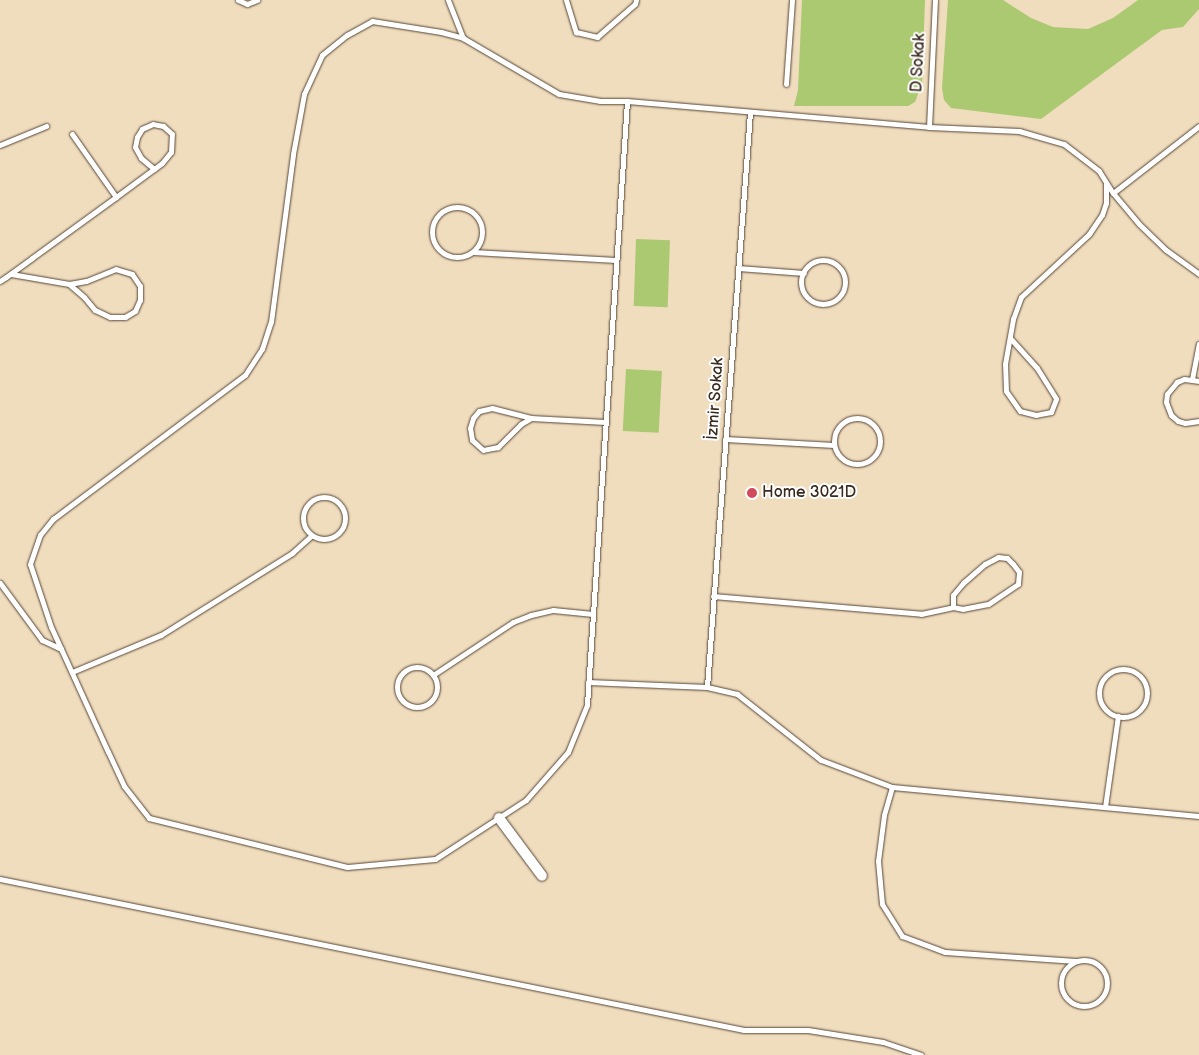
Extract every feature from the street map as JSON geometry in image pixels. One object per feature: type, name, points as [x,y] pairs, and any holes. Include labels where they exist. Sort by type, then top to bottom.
[{"type":"street","points":[[499,818],[542,876]]},
{"type":"lane","points":[[238,0],[247,4],[256,0]]},
{"type":"lane","points":[[448,0],[463,38]]},
{"type":"lane","points":[[566,0],[576,32],[596,37],[635,4],[636,0]]},
{"type":"lane","points":[[786,84],[792,0]]},
{"type":"lane","name":"D Sokak","points":[[929,127],[935,0]]},
{"type":"lane","points":[[627,101],[586,705],[568,752],[526,800],[435,859],[347,867],[150,818],[124,786],[51,627],[30,564],[40,536],[53,519],[245,375],[262,349],[271,322],[293,154],[304,94],[322,55],[347,35],[372,21],[441,32],[463,38],[559,94],[600,101],[627,101],[929,127],[1019,132],[1064,144],[1099,171],[1113,193],[1139,224],[1166,250],[1199,274]]},
{"type":"lane","name":"İzmir Sokak","points":[[707,687],[750,112]]},
{"type":"lane","points":[[0,282],[154,169],[171,152],[172,134],[163,126],[153,124],[142,129],[136,137],[135,147],[141,158],[154,169]]},
{"type":"lane","points":[[0,145],[46,126]]},
{"type":"lane","points":[[1113,193],[1199,126]]},
{"type":"lane","points":[[72,134],[116,197]]},
{"type":"lane","points":[[1010,338],[1037,368],[1056,399],[1051,412],[1036,415],[1020,411],[1006,391],[1005,364],[1013,319],[1021,297],[1089,234],[1102,215],[1106,203],[1106,183]]},
{"type":"lane","points":[[473,252],[481,241],[483,232],[477,216],[470,210],[456,206],[440,213],[432,229],[436,246],[448,256],[456,258],[473,252],[616,260]]},
{"type":"lane","points":[[821,260],[836,264],[844,277],[843,292],[832,302],[824,304],[813,301],[803,290],[804,273],[808,267],[821,260]]},
{"type":"lane","points":[[738,268],[804,273]]},
{"type":"lane","points":[[11,274],[69,284],[86,281],[116,269],[132,274],[140,286],[140,300],[135,311],[125,317],[110,317],[95,310],[69,284]]},
{"type":"lane","points":[[1192,379],[1199,344]]},
{"type":"lane","points":[[1199,381],[1184,379],[1171,387],[1166,402],[1171,415],[1178,421],[1185,423],[1199,421]]},
{"type":"lane","points":[[530,418],[521,424],[498,448],[484,450],[472,440],[470,428],[473,418],[479,411],[492,408],[530,418],[605,422]]},
{"type":"lane","points":[[857,418],[874,425],[880,440],[876,455],[861,464],[846,461],[840,456],[834,445],[834,437],[842,424],[857,418]]},
{"type":"lane","points":[[725,439],[834,445]]},
{"type":"lane","points":[[324,497],[338,502],[344,512],[345,520],[340,533],[324,540],[312,536],[303,524],[305,508],[310,502],[324,497]]},
{"type":"lane","points":[[72,672],[160,635],[292,553],[312,536]]},
{"type":"lane","points":[[713,596],[921,614],[988,604],[1018,584],[1019,572],[1007,558],[998,557],[985,564],[953,594],[953,608]]},
{"type":"lane","points":[[0,583],[42,640],[61,649]]},
{"type":"lane","points":[[433,675],[513,622],[530,615],[553,610],[592,614]]},
{"type":"lane","points":[[418,667],[433,675],[436,682],[436,694],[428,705],[421,707],[408,706],[398,696],[397,682],[405,671],[418,667]]},
{"type":"lane","points":[[1128,670],[1138,674],[1143,680],[1147,694],[1141,709],[1127,716],[1118,716],[1107,710],[1102,704],[1100,696],[1101,684],[1112,672],[1128,670]]},
{"type":"lane","points":[[588,682],[707,687],[737,694],[822,760],[892,787],[1199,816]]},
{"type":"lane","points":[[1105,807],[1118,716]]},
{"type":"lane","points":[[892,787],[884,815],[878,860],[882,904],[902,936],[945,952],[1092,961],[1104,971],[1106,979],[1104,992],[1093,1003],[1078,1005],[1070,1001],[1061,989],[1063,973],[1076,961]]},
{"type":"lane","points":[[0,879],[744,1030],[818,1031],[884,1042],[921,1055]]},
{"type":"green space","points":[[802,0],[925,0],[922,84],[915,102],[908,106],[794,106],[798,90]]},
{"type":"green space","points":[[948,0],[1003,0],[1031,18],[1053,27],[1088,29],[1113,18],[1138,0],[1199,0],[1199,9],[1183,27],[1162,30],[1041,119],[951,108],[944,100],[942,88]]},
{"type":"green space","points":[[636,239],[670,240],[668,307],[634,306]]},
{"type":"green space","points":[[626,369],[662,371],[659,433],[623,431]]},
{"type":"place","name":"Home 3021D","points":[[752,493]]}]
